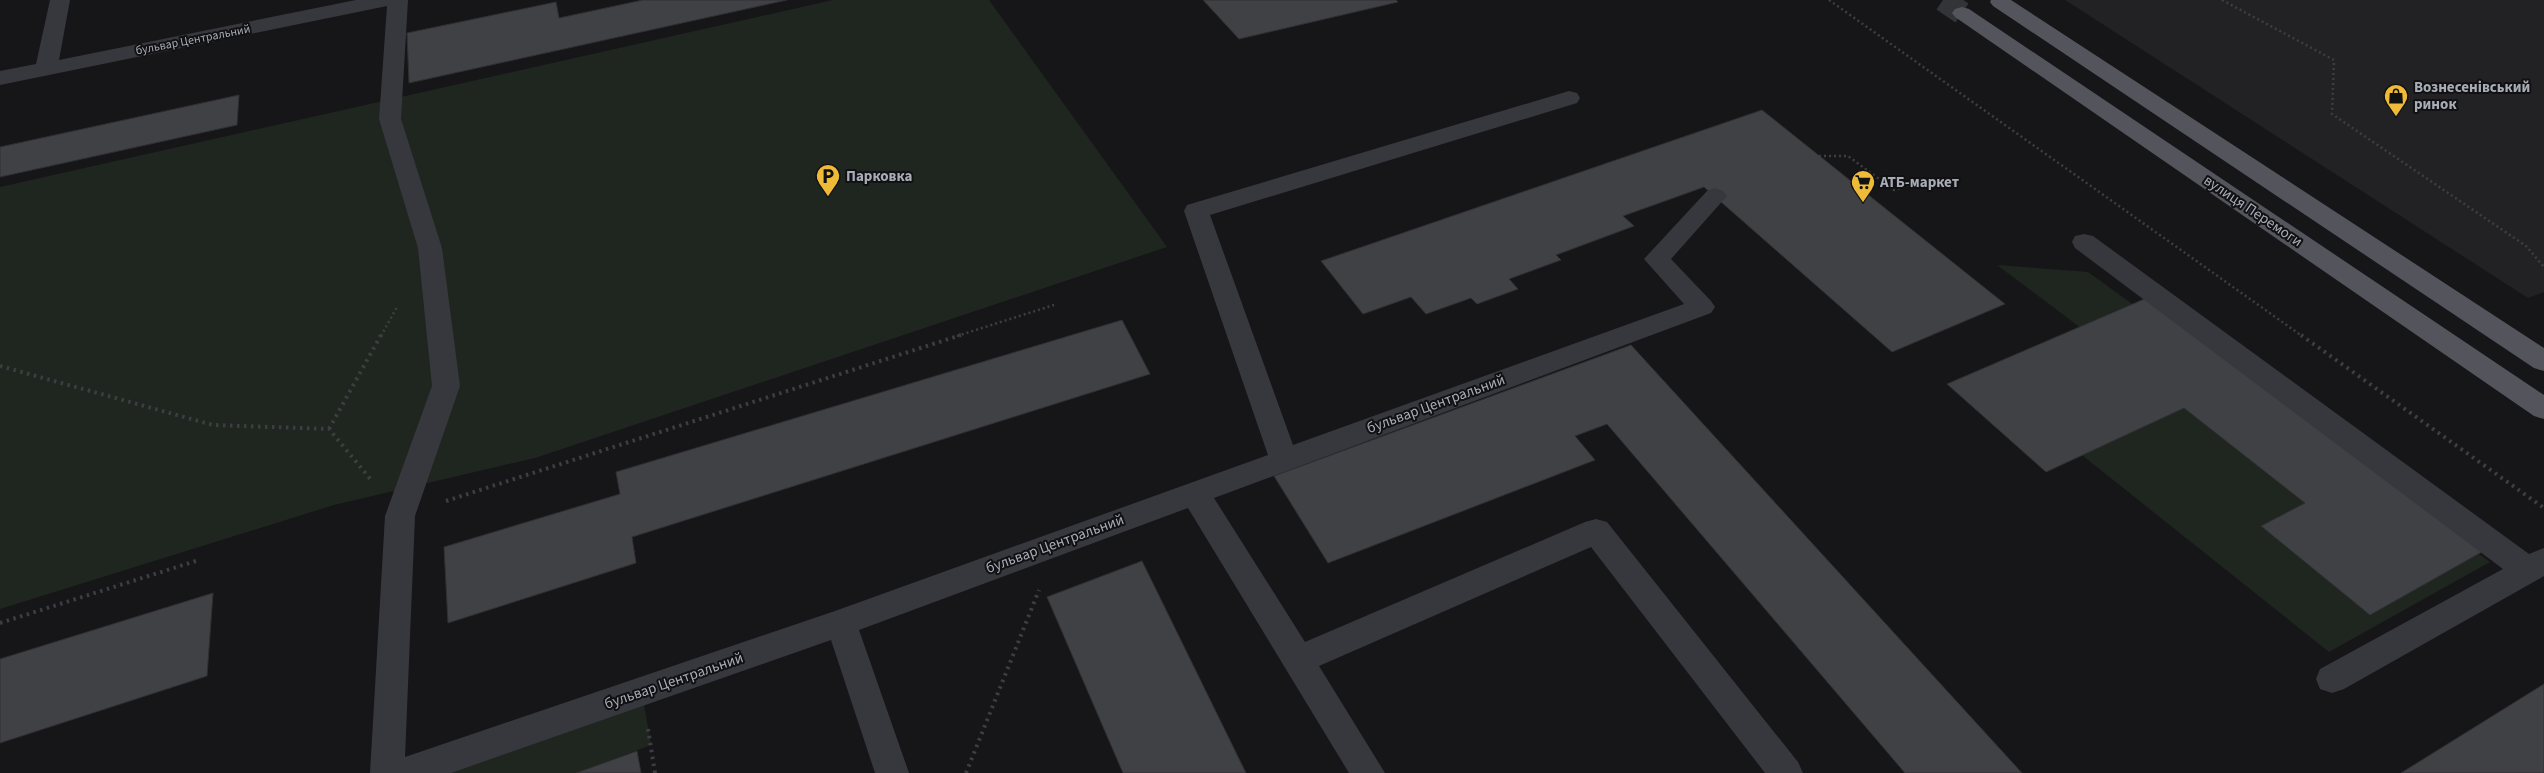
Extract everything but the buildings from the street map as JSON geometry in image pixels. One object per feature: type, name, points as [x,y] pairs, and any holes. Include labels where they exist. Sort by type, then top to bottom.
[{"type":"main road","points":[[2000,2],[2544,361]]},
{"type":"main road","name":"вулиця Перемоги","points":[[1962,13],[2544,409]]},
{"type":"street","points":[[46,69],[60,0]]},
{"type":"street","name":"бульвар Центральний","points":[[0,78],[357,4],[386,0]]},
{"type":"street","points":[[387,773],[400,516],[446,386],[430,248],[390,119],[398,0]]},
{"type":"street","points":[[1284,460],[1196,211],[1569,98]]},
{"type":"street","name":"бульвар Центральний","points":[[406,773],[841,623],[1702,307],[1657,259],[1715,196]]},
{"type":"street","points":[[2084,242],[2535,566],[2332,679]]},
{"type":"street","points":[[1194,492],[1368,773]]},
{"type":"street","points":[[1298,660],[1596,531],[1786,773]]},
{"type":"street","points":[[841,623],[892,773]]},
{"type":"path","points":[[1829,0],[2544,508]]},
{"type":"path","points":[[2222,0],[2334,60],[2332,114],[2526,246],[2544,267]]},
{"type":"path","points":[[1819,156],[1848,156],[1894,190],[1917,182]]},
{"type":"path","points":[[330,429],[430,248]]},
{"type":"path","points":[[0,366],[213,425],[330,429],[400,516],[1057,304]]},
{"type":"path","points":[[966,773],[1057,543]]},
{"type":"path","points":[[0,623],[199,560]]},
{"type":"shaded area","points":[[833,0],[989,0],[1167,247],[535,458],[334,505],[0,609],[0,187]]},
{"type":"shaded area","name":"Вознесенівський ринок","points":[[2065,0],[2544,0],[2544,292],[2528,298]]},
{"type":"shaded area","points":[[1997,265],[2088,272],[2490,562],[2329,652],[2068,444],[2166,392]]},
{"type":"shaded area","points":[[642,692],[651,745],[576,773],[406,773]]},
{"type":"tunnel","points":[[1943,0],[1962,13]]},
{"type":"place","name":"Вознесенівський ринок","points":[[2396,117]]},
{"type":"place","name":"Парковка","points":[[828,197]]},
{"type":"place","name":"АТБ-маркет","points":[[1863,203]]}]
